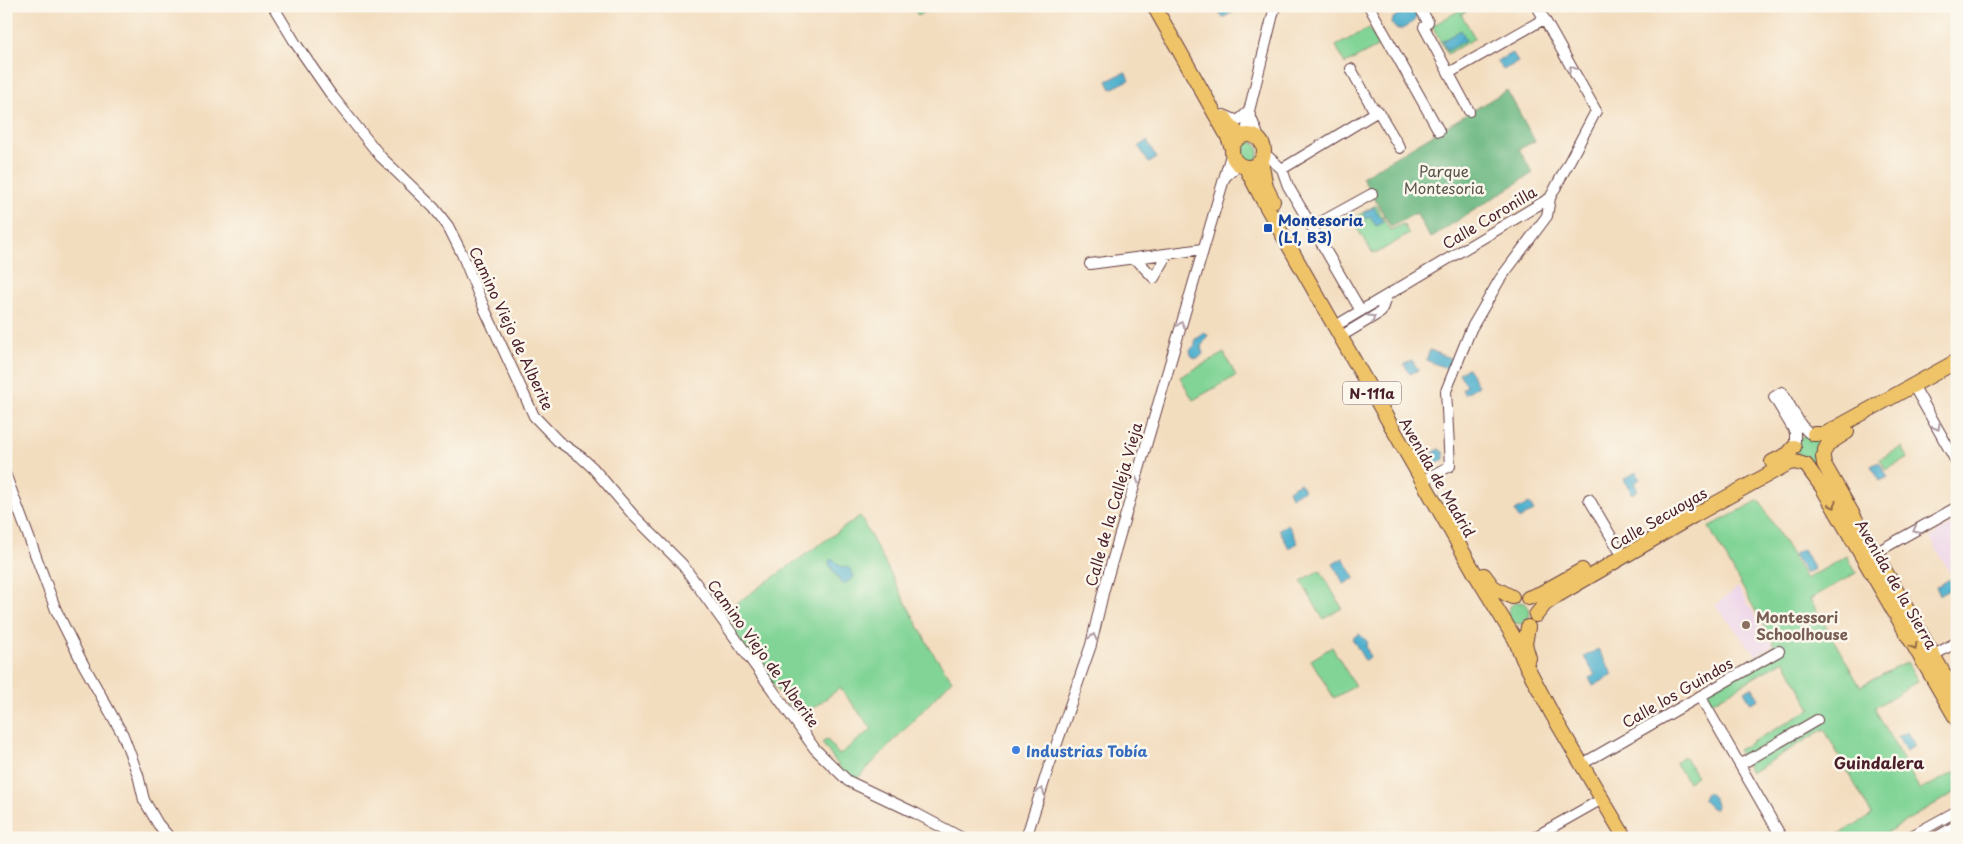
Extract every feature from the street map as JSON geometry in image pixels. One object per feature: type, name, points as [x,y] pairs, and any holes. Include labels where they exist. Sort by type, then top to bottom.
[{"type":"main road","name":"Avenida de Madrid","points":[[1154,6],[1227,135],[1237,159],[1260,195],[1504,621],[1552,714],[1625,838]]},
{"type":"main road","name":"N-111a","points":[[1164,6],[1231,127],[1262,144],[1262,157]]},
{"type":"main road","points":[[1249,137],[1236,139],[1237,159],[1257,165],[1262,157]]},
{"type":"main road","name":"Avenida de Madrid","points":[[1262,157],[1264,178],[1270,196],[1489,583],[1499,592],[1512,597]]},
{"type":"main road","points":[[1957,361],[1825,434],[1804,434],[1794,444],[1795,457],[1804,464],[1816,464],[1824,454],[1828,444],[1833,440],[1957,370]]},
{"type":"main road","points":[[1811,434],[1822,440],[1824,454]]},
{"type":"main road","name":"Calle Secuoyas","points":[[1528,598],[1541,593],[1619,550],[1785,455],[1794,444]]},
{"type":"main road","name":"Avenida de la Sierra","points":[[1824,454],[1824,464],[1957,697]]},
{"type":"main road","name":"Calle Secuoyas","points":[[1532,621],[1545,604],[1558,595],[1693,516],[1789,463],[1804,464]]},
{"type":"main road","name":"Avenida de la Sierra","points":[[1804,464],[1818,480],[1957,720]]},
{"type":"main road","name":"N-111a","points":[[1512,597],[1522,596],[1528,598]]},
{"type":"main road","points":[[1512,597],[1503,605],[1504,621],[1519,630],[1532,621]]},
{"type":"main road","points":[[1528,598],[1534,605],[1532,621],[1525,644],[1527,654],[1634,838]]},
{"type":"street","name":"Camino Viejo de Alberite","points":[[273,6],[296,44],[338,104],[381,157],[434,208],[448,226],[527,403],[540,423],[558,441],[581,456],[634,516],[682,564],[815,749],[831,766],[848,781],[962,838]]},
{"type":"street","points":[[1249,137],[1249,111],[1275,6]]},
{"type":"street","points":[[1369,6],[1439,131]]},
{"type":"street","points":[[1419,6],[1448,73],[1469,111]]},
{"type":"street","points":[[1448,73],[1544,19],[1537,6]]},
{"type":"street","name":"Calle Coronilla","points":[[1345,327],[1361,311],[1550,198],[1596,112],[1544,19]]},
{"type":"street","points":[[1351,69],[1372,107],[1378,111],[1400,148]]},
{"type":"street","points":[[1224,115],[1238,121],[1249,111]]},
{"type":"street","points":[[1282,169],[1378,111]]},
{"type":"street","points":[[1262,157],[1282,169],[1288,186],[1361,311]]},
{"type":"street","name":"Calle de la Calleja Vieja","points":[[1026,838],[1091,646],[1104,589],[1224,178],[1237,159]]},
{"type":"street","points":[[1312,227],[1372,194]]},
{"type":"street","points":[[1429,477],[1450,466],[1446,391],[1471,329],[1500,279],[1547,216],[1550,198]]},
{"type":"street","points":[[1090,264],[1203,249]]},
{"type":"street","points":[[1135,258],[1154,278],[1168,254]]},
{"type":"street","name":"Calle Coronilla","points":[[1345,327],[1381,312],[1386,297]]},
{"type":"street","points":[[1917,392],[1957,463]]},
{"type":"street","points":[[1794,444],[1795,432],[1778,394],[1803,427],[1811,434]]},
{"type":"street","points":[[6,476],[56,610],[122,735],[138,775],[144,800],[158,824],[170,838]]},
{"type":"street","points":[[1589,499],[1619,550]]},
{"type":"street","points":[[1875,553],[1957,507]]},
{"type":"street","points":[[1934,655],[1957,642]]},
{"type":"street","name":"Calle los Guindos","points":[[1589,760],[1779,651]]},
{"type":"street","points":[[1700,696],[1782,838]]},
{"type":"street","points":[[1740,765],[1817,720]]},
{"type":"street","points":[[1533,838],[1602,799]]},
{"type":"street","points":[[1908,838],[1957,811]]},
{"type":"street","points":[[1934,838],[1957,825]]},
{"type":"shaded area","points":[[1957,522],[1957,585],[1930,537]]},
{"type":"shaded area","name":"Montessori Schoolhouse","points":[[1738,587],[1773,645],[1756,655],[1715,605]]},
{"type":"green space","points":[[913,6],[934,6],[918,16]]},
{"type":"green space","points":[[1458,6],[1475,6],[1461,14],[1475,38],[1447,54],[1432,26],[1460,10]]},
{"type":"green space","points":[[1369,28],[1379,46],[1345,64],[1336,46]]},
{"type":"green space","name":"Parque Montesoria","points":[[1507,90],[1535,141],[1519,149],[1533,173],[1430,238],[1416,213],[1391,227],[1362,177]]},
{"type":"green space","points":[[1248,141],[1256,144],[1259,152],[1256,160],[1248,163],[1240,160],[1237,152],[1240,144]]},
{"type":"green space","points":[[1376,205],[1390,230],[1403,224],[1409,234],[1377,253],[1372,252],[1353,222],[1357,220],[1355,217]]},
{"type":"green space","points":[[1224,353],[1236,376],[1193,400],[1180,377]]},
{"type":"green space","points":[[1804,435],[1821,440],[1822,454],[1814,461],[1803,461],[1799,459],[1797,454],[1797,441]]},
{"type":"green space","points":[[1902,447],[1908,458],[1886,470],[1880,459]]},
{"type":"green space","points":[[1759,500],[1806,579],[1847,556],[1856,573],[1810,599],[1860,686],[1907,662],[1918,681],[1874,708],[1920,790],[1957,771],[1957,791],[1877,838],[1832,838],[1872,815],[1824,729],[1751,773],[1738,750],[1811,709],[1784,660],[1711,703],[1703,688],[1775,646],[1709,527]]},
{"type":"green space","points":[[860,516],[931,650],[952,680],[856,780],[844,773],[822,743],[827,739],[839,755],[872,729],[840,688],[802,716],[799,712],[795,714],[733,631],[733,624],[724,612]]},
{"type":"green space","points":[[1320,570],[1342,608],[1323,619],[1301,581]]},
{"type":"green space","points":[[1519,602],[1527,605],[1530,613],[1527,621],[1519,624],[1511,621],[1508,613],[1511,605]]},
{"type":"green space","points":[[1332,647],[1355,686],[1334,698],[1311,660]]},
{"type":"green space","points":[[1684,756],[1697,776],[1688,782],[1675,762]]},
{"type":"water","points":[[1229,6],[1233,6],[1236,10],[1223,18],[1219,12]]},
{"type":"water","points":[[1411,9],[1417,13],[1415,21],[1402,29],[1396,29],[1392,24],[1393,18],[1405,10]]},
{"type":"water","points":[[1461,30],[1466,40],[1447,51],[1442,41]]},
{"type":"water","points":[[1512,53],[1518,62],[1503,70],[1497,61]]},
{"type":"water","points":[[1125,72],[1129,80],[1111,89],[1107,81]]},
{"type":"water","points":[[1147,141],[1157,158],[1149,163],[1139,147]]},
{"type":"water","points":[[1374,207],[1383,222],[1376,226],[1370,216],[1366,219],[1363,213]]},
{"type":"water","points":[[1203,332],[1208,335],[1201,347],[1203,354],[1199,358],[1194,358],[1190,350],[1195,345],[1195,339],[1200,337]]},
{"type":"water","points":[[1430,350],[1452,359],[1448,369],[1426,360]]},
{"type":"water","points":[[1412,360],[1418,370],[1410,374],[1404,364]]},
{"type":"water","points":[[1468,368],[1478,386],[1464,394],[1462,389],[1467,386],[1459,373]]},
{"type":"water","points":[[1439,449],[1444,453],[1444,459],[1437,464],[1433,458],[1433,453]]},
{"type":"water","points":[[1879,462],[1888,477],[1880,481],[1871,466]]},
{"type":"water","points":[[1636,472],[1640,479],[1634,483],[1638,490],[1632,494],[1624,479]]},
{"type":"water","points":[[1300,483],[1304,490],[1291,497],[1288,490]]},
{"type":"water","points":[[1529,503],[1534,511],[1519,519],[1515,511]]},
{"type":"water","points":[[1288,524],[1298,543],[1289,548],[1279,529]]},
{"type":"water","points":[[1803,549],[1814,569],[1806,574],[1794,554]]},
{"type":"water","points":[[1343,558],[1355,578],[1344,584],[1333,564]]},
{"type":"water","points":[[833,559],[840,566],[849,568],[854,576],[853,578],[844,584],[841,583],[829,564],[830,560]]},
{"type":"water","points":[[1950,579],[1954,587],[1940,595],[1936,587]]},
{"type":"water","points":[[1359,634],[1368,642],[1366,646],[1370,657],[1365,661],[1352,638]]},
{"type":"water","points":[[1598,649],[1613,675],[1593,686],[1589,678],[1595,675],[1584,657]]},
{"type":"water","points":[[1752,687],[1759,699],[1751,703],[1744,691]]},
{"type":"water","points":[[1907,732],[1915,746],[1906,751],[1898,737]]},
{"type":"water","points":[[1708,793],[1715,800],[1715,809],[1711,808],[1703,800],[1705,794]]},
{"type":"place","name":"Montesoria (L1, B3)","points":[[1268,228]]},
{"type":"place","name":"Montessori Schoolhouse","points":[[1746,625]]},
{"type":"place","name":"Industrias Tobía","points":[[1016,750]]},
{"type":"district","name":"Guindalera","points":[[1879,762]]}]
